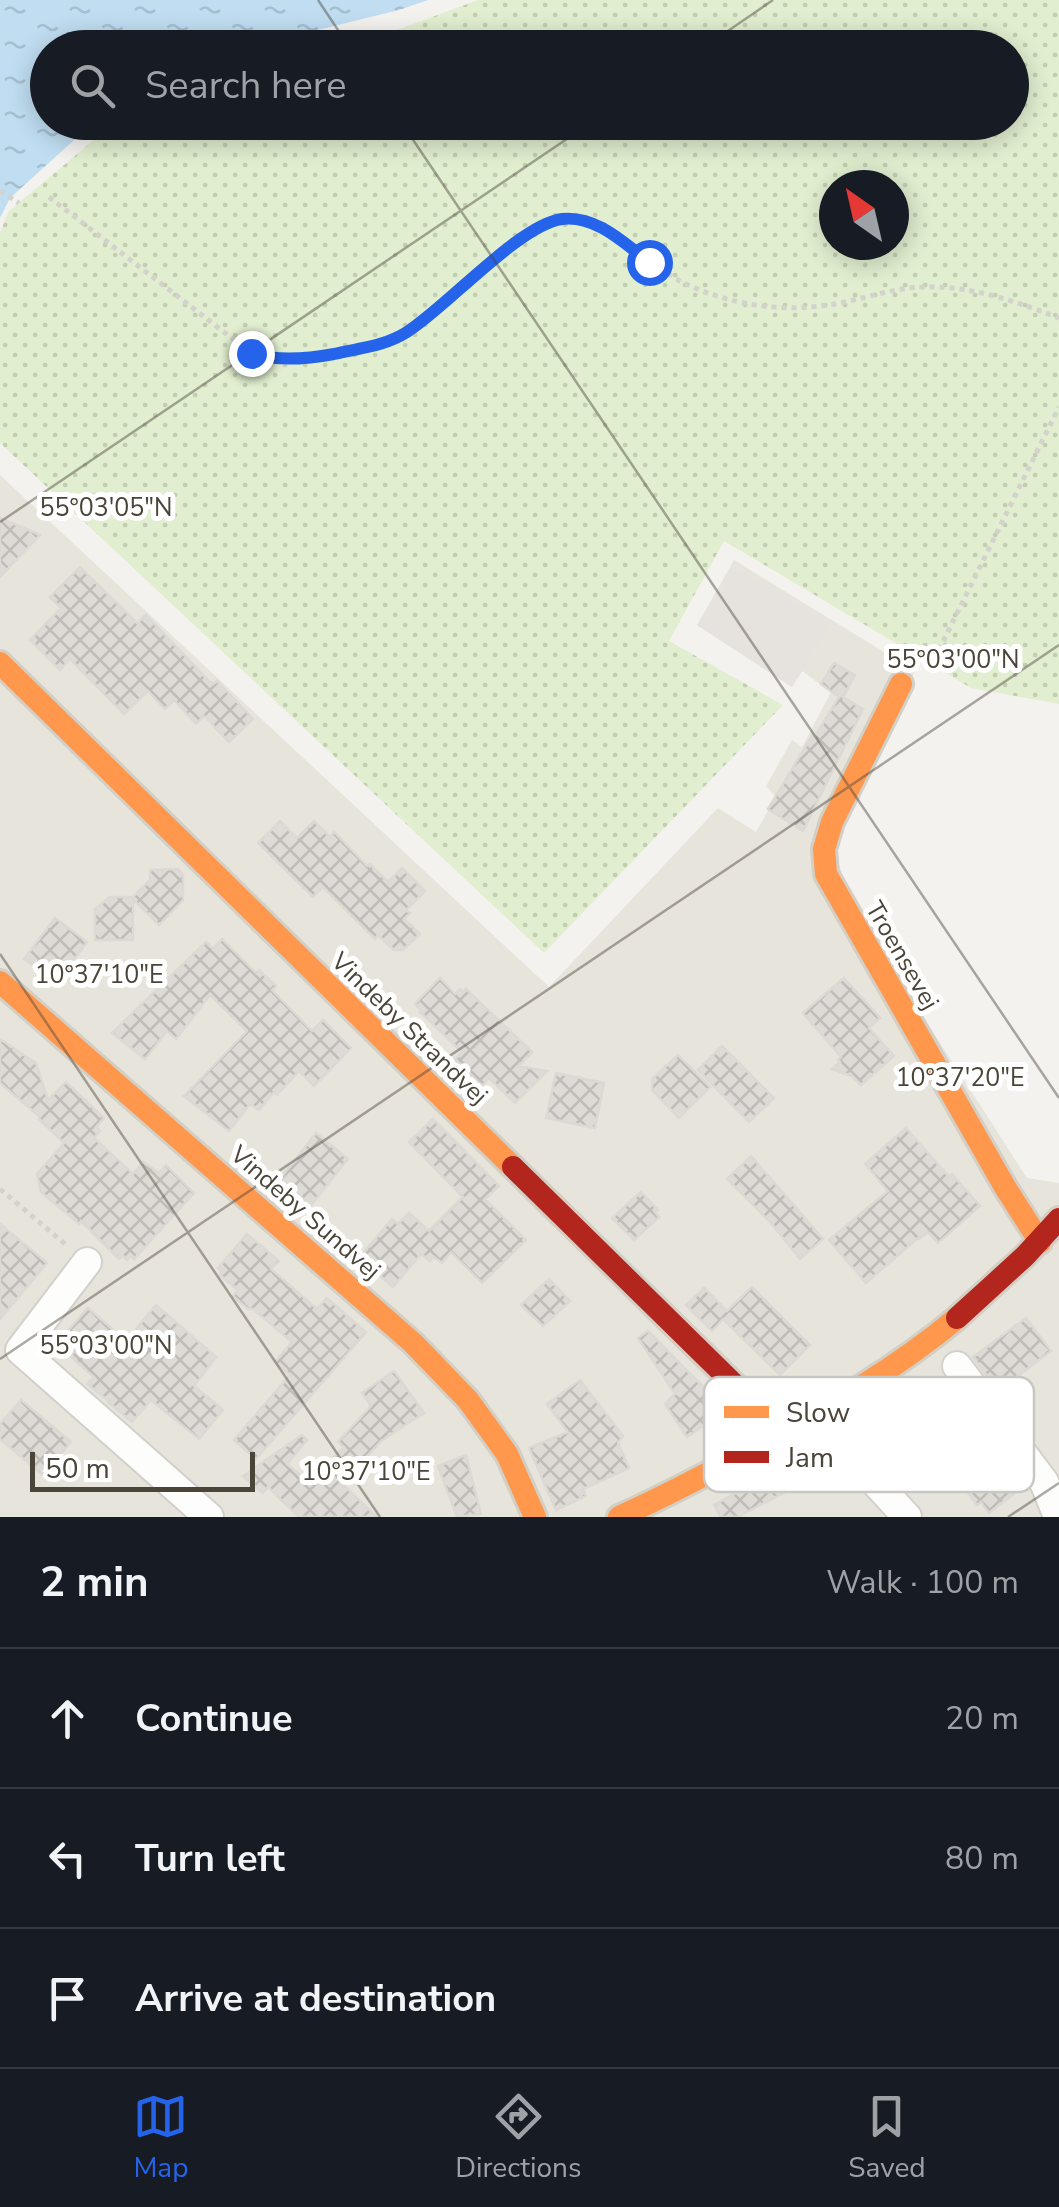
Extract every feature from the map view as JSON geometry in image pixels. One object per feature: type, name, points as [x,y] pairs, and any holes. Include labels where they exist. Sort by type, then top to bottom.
[{"type":"street","name":"Vindeby Strandvej","points":[[0,663],[727,1377]]},
{"type":"street","name":"Troensevej","points":[[902,684],[832,822],[824,849],[826,874],[1040,1242]]},
{"type":"street","name":"Vindeby Sundvej","points":[[0,982],[413,1342],[468,1400],[507,1454],[535,1517]]},
{"type":"street","points":[[875,1377],[954,1320],[1009,1273],[1059,1219]]},
{"type":"street","points":[[87,1262],[20,1350],[210,1517]]},
{"type":"street","points":[[957,1366],[965,1377]]},
{"type":"street","points":[[1034,1469],[1044,1482],[1051,1511]]},
{"type":"street","points":[[618,1517],[704,1476]]},
{"type":"street","points":[[886,1492],[907,1517]]},
{"type":"path","points":[[0,190],[19,203]]},
{"type":"path","points":[[50,197],[251,353],[277,359],[318,357],[393,340],[422,322],[529,232],[562,219],[592,223],[682,282],[720,297],[757,305],[814,308],[926,287],[1008,299],[1059,318]]},
{"type":"path","points":[[902,684],[928,670],[1059,407]]},
{"type":"path","points":[[0,1189],[87,1262]]},
{"type":"shaded area","points":[[0,475],[549,987],[718,808],[756,832],[776,797],[766,786],[792,740],[802,747],[831,692],[802,671],[792,687],[697,625],[734,560],[915,671],[834,847],[852,906],[1027,1178],[1059,1183],[1059,1517],[0,1517]]},
{"type":"shaded area","points":[[735,567],[832,624],[792,687],[697,625]]},
{"type":"green space","points":[[478,0],[1059,0],[1059,704],[971,688],[724,541],[669,641],[783,705],[544,953],[0,443],[0,233],[8,212],[94,140],[1029,140],[1029,30],[397,30]]},
{"type":"water","points":[[0,0],[428,0],[318,30],[30,30],[30,140],[74,140],[10,198],[0,218]]},
{"type":"building","points":[[0,518],[40,535],[0,577]]},
{"type":"building","points":[[80,567],[137,623],[146,615],[209,681],[217,681],[253,719],[229,742],[204,716],[196,724],[174,700],[165,709],[148,691],[124,714],[70,659],[60,670],[30,640],[61,608],[50,597]]},
{"type":"building","points":[[834,663],[855,675],[843,697],[863,709],[803,831],[768,809],[839,697],[821,684]]},
{"type":"building","points":[[280,821],[297,838],[314,821],[330,837],[334,832],[388,882],[402,868],[425,891],[406,910],[410,913],[404,919],[420,934],[403,950],[394,950],[378,935],[375,939],[323,887],[313,897],[258,843]]},
{"type":"building","points":[[178,869],[183,875],[183,900],[159,925],[133,899],[133,940],[95,940],[95,909],[110,897],[133,897],[150,880],[150,870]]},
{"type":"building","points":[[55,918],[87,942],[57,983],[24,959]]},
{"type":"building","points":[[222,939],[256,973],[259,970],[276,986],[272,990],[312,1031],[323,1020],[351,1048],[314,1086],[299,1071],[259,1110],[250,1104],[229,1131],[184,1096],[247,1031],[210,995],[176,1039],[167,1031],[145,1059],[112,1033],[206,942],[213,949]]},
{"type":"building","points":[[440,978],[455,994],[466,989],[532,1052],[519,1066],[547,1071],[515,1103],[489,1078],[482,1086],[455,1059],[462,1052],[415,1004]]},
{"type":"building","points":[[844,978],[880,1018],[869,1028],[894,1056],[861,1085],[852,1076],[832,1069],[841,1057],[803,1013]]},
{"type":"building","points":[[0,1039],[36,1063],[48,1100],[66,1082],[104,1118],[96,1127],[100,1131],[94,1138],[133,1174],[143,1162],[159,1173],[166,1165],[194,1193],[134,1259],[119,1259],[81,1221],[79,1224],[41,1192],[37,1174],[64,1143],[0,1083]]},
{"type":"building","points":[[722,1046],[774,1098],[749,1122],[698,1070]]},
{"type":"building","points":[[678,1055],[710,1087],[679,1118],[652,1090],[652,1079]]},
{"type":"building","points":[[556,1073],[604,1083],[595,1128],[546,1118]]},
{"type":"building","points":[[433,1119],[499,1186],[485,1199],[526,1240],[482,1283],[451,1252],[442,1263],[421,1254],[393,1287],[359,1258],[392,1219],[398,1224],[409,1213],[429,1231],[463,1197],[409,1142]]},
{"type":"building","points":[[906,1128],[980,1206],[938,1243],[928,1232],[918,1238],[866,1283],[829,1240],[888,1191],[865,1164]]},
{"type":"building","points":[[316,1133],[348,1159],[311,1205],[279,1180]]},
{"type":"building","points":[[751,1156],[823,1239],[800,1259],[727,1179]]},
{"type":"building","points":[[641,1192],[658,1210],[655,1212],[659,1217],[634,1240],[612,1218]]},
{"type":"building","points":[[0,1224],[47,1263],[0,1319]]},
{"type":"building","points":[[247,1234],[279,1261],[271,1269],[317,1309],[327,1298],[366,1332],[256,1459],[234,1440],[290,1375],[275,1362],[292,1342],[233,1296],[238,1290],[220,1275],[218,1268]]},
{"type":"building","points":[[549,1279],[570,1301],[543,1326],[521,1305]]},
{"type":"building","points":[[752,1287],[810,1345],[780,1375],[723,1319],[712,1331],[686,1305],[704,1288],[727,1311]]},
{"type":"building","points":[[156,1305],[216,1357],[194,1386],[223,1410],[199,1439],[151,1400],[132,1422],[108,1402],[109,1397],[107,1400],[87,1384],[94,1377],[70,1356],[80,1345],[66,1333],[88,1308],[126,1341]]},
{"type":"building","points":[[1026,1318],[1051,1351],[1017,1377],[988,1377],[973,1357]]},
{"type":"building","points":[[648,1331],[704,1388],[704,1425],[687,1437],[665,1404],[675,1394],[638,1338]]},
{"type":"building","points":[[394,1371],[424,1413],[381,1441],[342,1484],[377,1517],[299,1517],[268,1487],[263,1493],[243,1476],[302,1435],[307,1440],[287,1464],[307,1481],[312,1479],[344,1447],[338,1442],[371,1406],[362,1393]]},
{"type":"building","points":[[580,1380],[623,1436],[618,1443],[629,1468],[583,1489],[586,1496],[556,1510],[529,1448],[568,1432],[547,1404]]},
{"type":"building","points":[[21,1400],[71,1442],[43,1475],[0,1439],[0,1424]]},
{"type":"building","points":[[466,1455],[481,1514],[457,1517],[438,1466]]},
{"type":"building","points":[[738,1492],[786,1492],[737,1517],[721,1517],[714,1505]]},
{"type":"building","points":[[967,1492],[1015,1493],[989,1513],[981,1502],[977,1505]]},
{"type":"traffic: slow","points":[[0,663],[513,1167]]},
{"type":"traffic: slow","points":[[901,684],[832,822],[824,849],[826,874],[1040,1242]]},
{"type":"traffic: slow","points":[[0,982],[413,1343],[468,1400],[507,1454],[535,1517]]},
{"type":"traffic: slow","points":[[876,1377],[957,1318]]},
{"type":"traffic: slow","points":[[619,1517],[704,1476]]},
{"type":"traffic: jam","points":[[513,1167],[727,1377]]},
{"type":"traffic: jam","points":[[957,1318],[1059,1219]]},
{"type":"route","points":[[251,353],[277,359],[318,357],[393,340],[422,322],[529,232],[562,219],[592,223],[649,262]]}]
